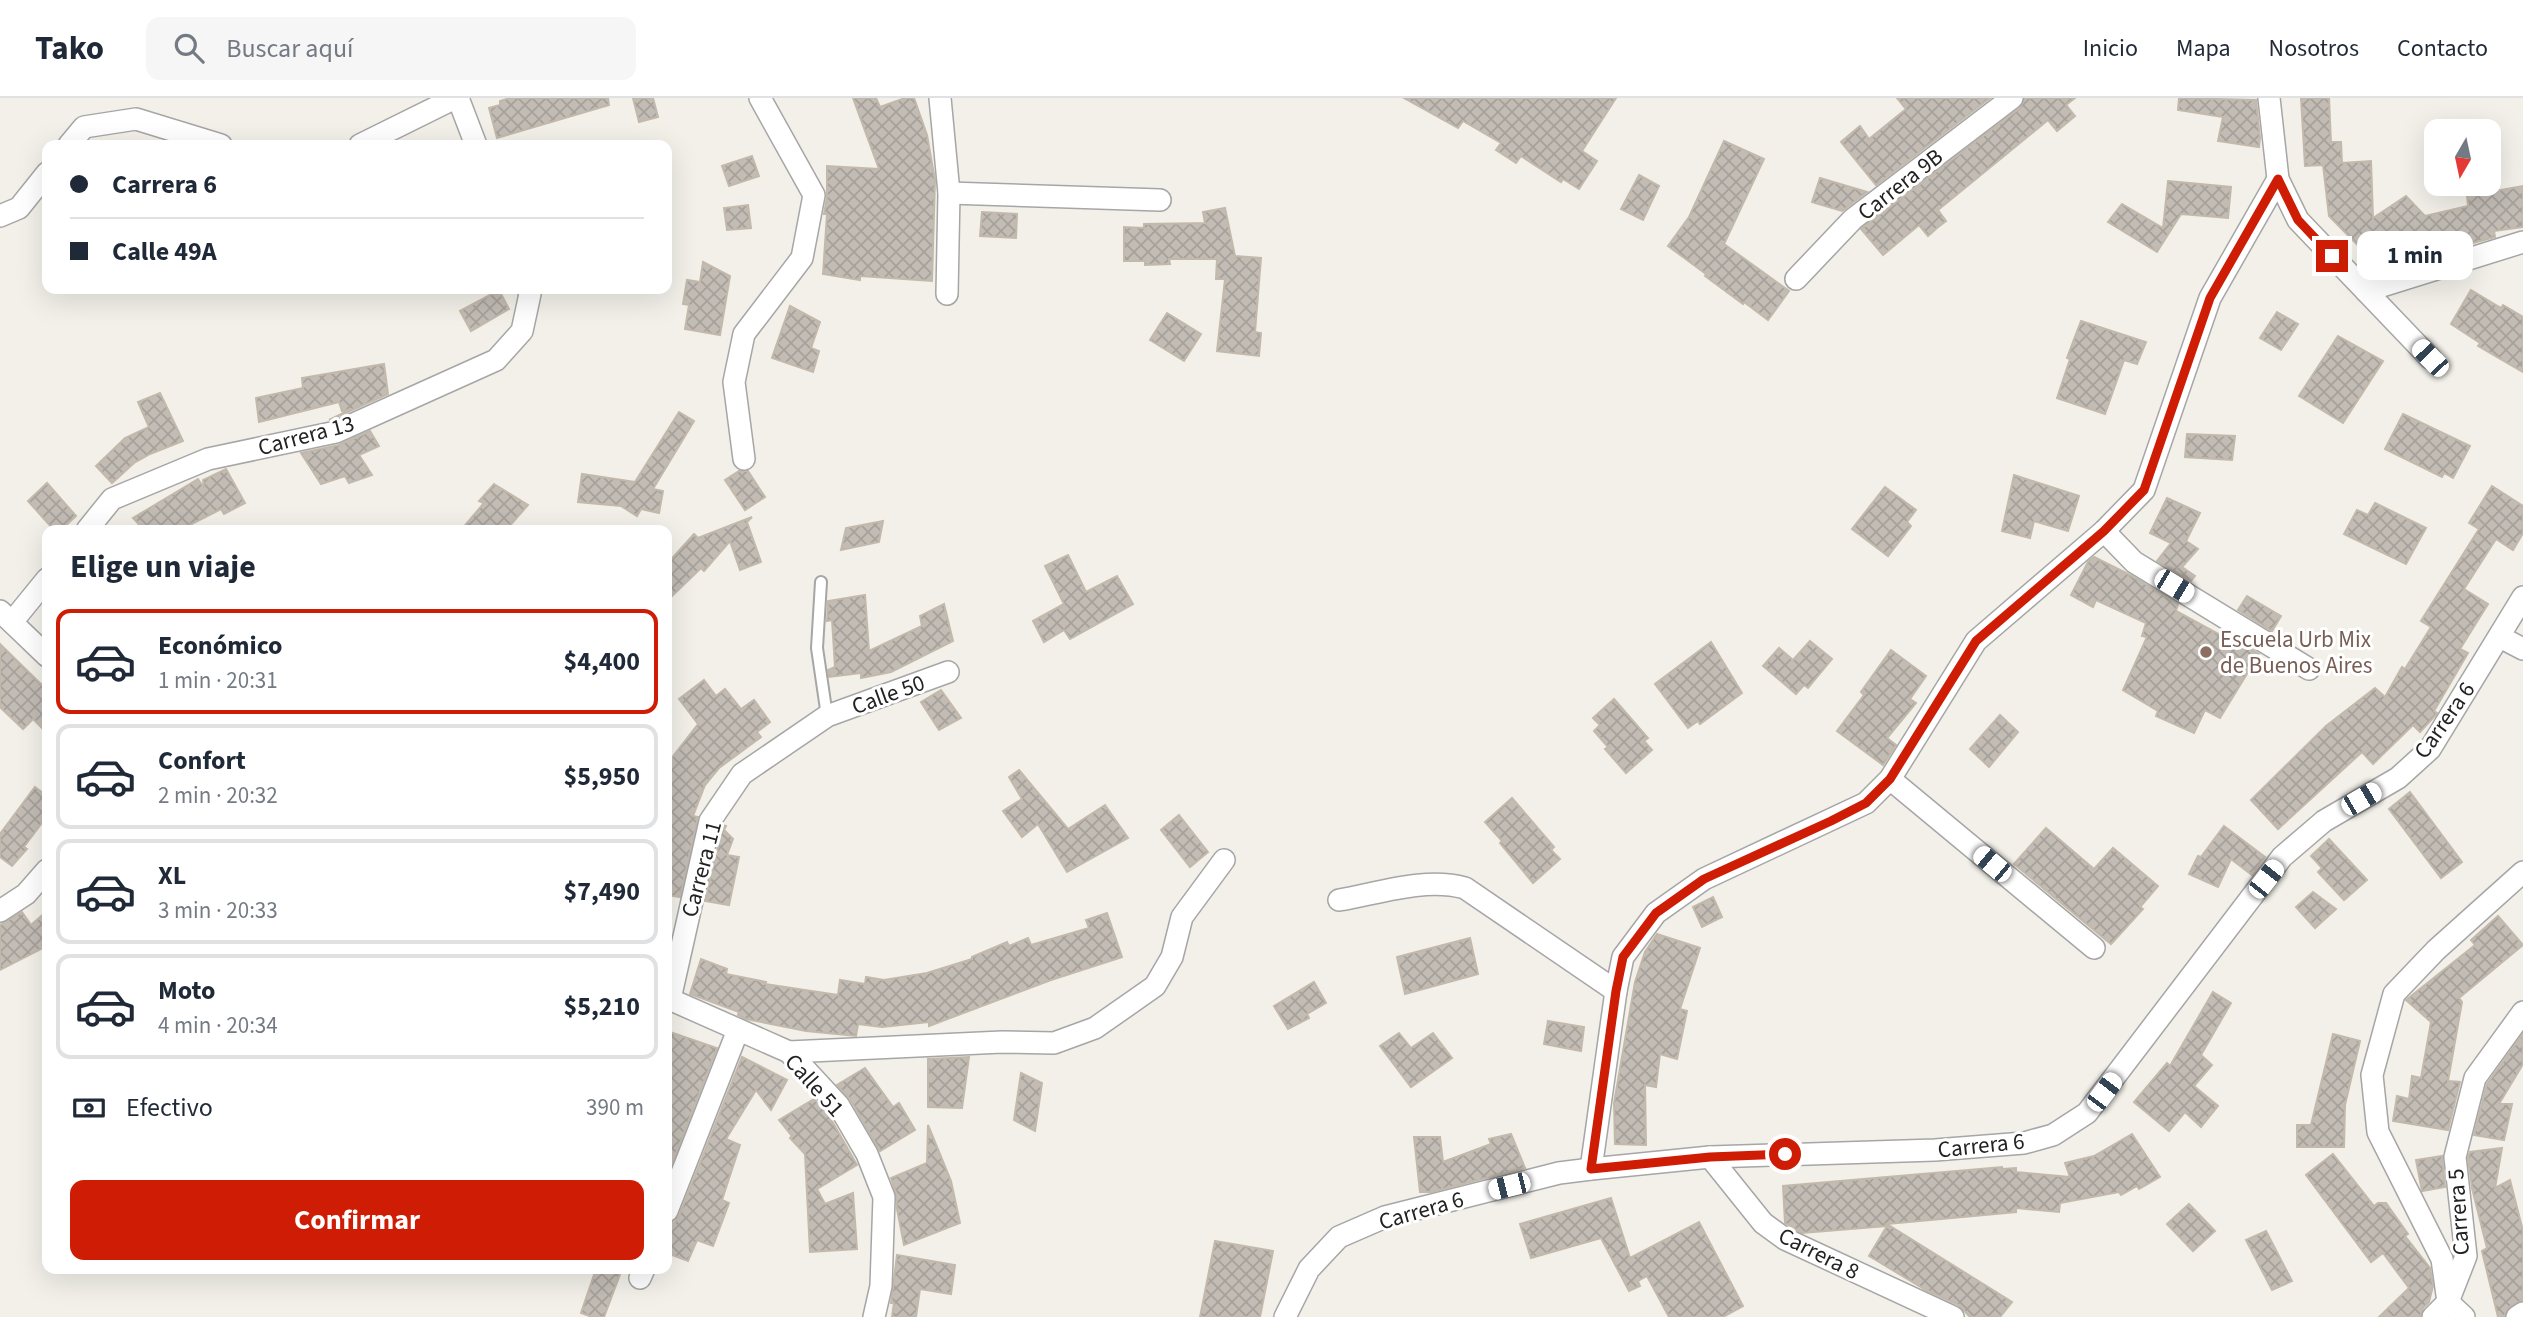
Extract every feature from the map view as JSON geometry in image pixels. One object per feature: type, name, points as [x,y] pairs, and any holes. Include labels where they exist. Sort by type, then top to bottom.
[{"type":"street","points":[[370,140],[457,98],[474,140]]},
{"type":"street","points":[[744,459],[734,382],[744,334],[802,258],[814,195],[760,98]]},
{"type":"street","points":[[940,98],[949,193],[947,294]]},
{"type":"street","name":"Carrera 9B","points":[[1796,279],[1853,219],[2012,98]]},
{"type":"street","points":[[2269,98],[2278,179],[2298,220],[2430,358]]},
{"type":"street","points":[[73,140],[84,127],[136,119],[205,140]]},
{"type":"street","points":[[0,215],[19,208],[42,179]]},
{"type":"street","points":[[1591,1169],[1623,957],[1656,913],[1704,879],[1866,803],[1890,779],[1976,641],[2104,531],[2144,490],[2210,298],[2278,179]]},
{"type":"street","points":[[949,193],[1160,200]]},
{"type":"street","points":[[2366,291],[2523,242]]},
{"type":"street","name":"Carrera 13","points":[[91,525],[113,499],[208,458],[335,432],[496,360],[522,331],[530,294]]},
{"type":"street","points":[[2104,531],[2134,562],[2309,669]]},
{"type":"street","points":[[42,584],[6,617],[42,651]]},
{"type":"street","name":"Carrera 6","points":[[1285,1317],[1309,1269],[1339,1237],[1385,1217],[1559,1173],[1710,1157],[1935,1150],[2024,1143],[2053,1135],[2087,1113],[2282,858],[2324,821],[2398,778],[2430,749],[2523,597]]},
{"type":"street","points":[[2500,637],[2523,649]]},
{"type":"street","name":"Calle 50","points":[[827,716],[948,672]]},
{"type":"street","name":"Carrera 11","points":[[672,982],[710,821],[743,774],[827,716]]},
{"type":"street","points":[[1890,779],[2094,948]]},
{"type":"street","points":[[789,1052],[1002,1042],[1054,1043],[1095,1028],[1155,986],[1172,957],[1182,917],[1224,860]]},
{"type":"street","points":[[2448,1312],[2442,1259],[2378,1132],[2372,1075],[2394,994],[2435,950],[2523,872]]},
{"type":"street","points":[[0,911],[26,894],[42,876]]},
{"type":"street","points":[[1339,900],[1425,884],[1447,883],[1465,888],[1616,991]]},
{"type":"street","name":"Calle 51","points":[[672,1001],[789,1052],[839,1106],[867,1154],[884,1197],[881,1286],[874,1317]]},
{"type":"street","name":"Carrera 5","points":[[2448,1312],[2466,1256],[2455,1157],[2475,1078],[2523,1012]]},
{"type":"street","points":[[672,1198],[738,1030]]},
{"type":"street","name":"Carrera 8","points":[[1710,1157],[1763,1223],[1785,1240],[1953,1317]]},
{"type":"street","points":[[2517,1317],[2523,1313]]},
{"type":"lane","points":[[821,582],[817,648],[827,716]]},
{"type":"building","points":[[510,98],[608,98],[609,105],[497,138],[489,108]]},
{"type":"building","points":[[633,98],[653,98],[658,117],[639,122]]},
{"type":"building","points":[[853,98],[876,98],[880,107],[905,98],[914,98],[927,135],[935,180],[932,281],[860,276],[860,280],[823,274],[827,166],[879,169]]},
{"type":"building","points":[[1404,98],[1616,98],[1582,151],[1597,161],[1579,189],[1563,179],[1561,182],[1521,156],[1516,163],[1496,150],[1501,143],[1463,121],[1458,128]]},
{"type":"building","points":[[1897,98],[1990,98],[1876,185],[1841,142],[1860,126],[1869,139],[1906,109]]},
{"type":"building","points":[[2025,98],[2075,98],[2066,105],[2075,116],[2057,131],[2048,120],[1938,210],[1946,221],[1928,236],[1919,225],[1883,255],[1861,229],[2020,108]]},
{"type":"building","points":[[2179,98],[2256,100],[2259,147],[2218,141],[2223,117],[2178,110]]},
{"type":"building","points":[[2301,98],[2329,98],[2331,142],[2341,142],[2342,163],[2371,161],[2373,218],[2406,196],[2425,216],[2468,206],[2467,196],[2501,196],[2501,190],[2523,186],[2523,227],[2494,231],[2495,237],[2451,249],[2450,241],[2391,269],[2381,269],[2329,216],[2323,165],[2305,166]]},
{"type":"building","points":[[1724,141],[1764,159],[1724,244],[1789,291],[1768,320],[1705,276],[1706,274],[1668,246],[1689,217]]},
{"type":"building","points":[[752,156],[759,176],[729,186],[722,166]]},
{"type":"building","points":[[1639,175],[1659,186],[1643,220],[1621,209]]},
{"type":"building","points":[[1820,178],[1867,192],[1842,211],[1812,202]]},
{"type":"building","points":[[2168,181],[2231,187],[2228,218],[2181,214],[2157,252],[2108,222],[2122,204],[2163,228]]},
{"type":"building","points":[[748,205],[751,228],[727,230],[724,208]]},
{"type":"building","points":[[1225,208],[1235,256],[1261,258],[1255,332],[1261,333],[1259,356],[1217,351],[1225,279],[1216,279],[1217,259],[1169,259],[1170,264],[1145,265],[1145,261],[1124,261],[1124,227],[1205,223],[1203,212]]},
{"type":"building","points":[[982,212],[1017,214],[1016,238],[980,236]]},
{"type":"building","points":[[703,262],[730,276],[720,335],[685,329],[689,305],[683,304],[687,280],[700,282]]},
{"type":"building","points":[[2471,290],[2501,308],[2503,305],[2523,317],[2523,372],[2478,346],[2480,343],[2451,324]]},
{"type":"building","points":[[492,294],[501,294],[509,309],[471,331],[460,311]]},
{"type":"building","points":[[790,306],[820,322],[811,348],[819,351],[813,372],[772,358]]},
{"type":"building","points":[[2277,312],[2298,324],[2281,350],[2260,338]]},
{"type":"building","points":[[1167,313],[1201,334],[1184,361],[1150,340]]},
{"type":"building","points":[[2081,321],[2146,342],[2137,364],[2124,360],[2105,414],[2057,398],[2070,359],[2067,358]]},
{"type":"building","points":[[2338,336],[2383,361],[2343,423],[2299,396]]},
{"type":"building","points":[[384,364],[388,394],[329,420],[352,409],[342,411],[339,402],[259,422],[256,398],[303,388],[302,378]]},
{"type":"building","points":[[160,393],[183,441],[134,463],[112,483],[96,466],[125,438],[149,427],[138,402]]},
{"type":"building","points":[[679,412],[694,421],[653,489],[663,491],[659,513],[641,509],[637,516],[621,506],[578,502],[582,474],[635,482]]},
{"type":"building","points":[[2403,414],[2470,446],[2453,478],[2444,473],[2442,477],[2385,449]]},
{"type":"building","points":[[370,431],[379,446],[359,455],[372,475],[349,483],[345,476],[321,484],[301,453],[339,445]]},
{"type":"building","points":[[2187,434],[2235,436],[2232,460],[2185,457]]},
{"type":"building","points":[[226,469],[245,503],[224,514],[221,509],[190,525],[139,525],[133,518],[198,479],[204,488],[203,480]]},
{"type":"building","points":[[739,471],[748,471],[765,497],[745,510],[725,480]]},
{"type":"building","points":[[2014,475],[2079,496],[2068,531],[2034,521],[2030,538],[2002,531]]},
{"type":"building","points":[[47,483],[76,516],[66,525],[50,525],[28,501]]},
{"type":"building","points":[[494,484],[528,505],[510,525],[465,525],[484,503],[479,501]]},
{"type":"building","points":[[2492,486],[2523,506],[2523,533],[2513,550],[2496,539],[2464,589],[2488,604],[2460,649],[2468,653],[2434,711],[2437,713],[2420,732],[2413,725],[2373,764],[2362,752],[2278,829],[2251,800],[2326,726],[2375,688],[2385,697],[2402,667],[2405,669],[2431,627],[2421,621],[2479,529],[2469,523]]},
{"type":"building","points":[[1885,487],[1916,510],[1907,522],[1911,526],[1888,556],[1852,529]]},
{"type":"building","points":[[2167,498],[2200,513],[2186,541],[2198,549],[2182,567],[2195,576],[2191,581],[2157,561],[2171,543],[2150,533]]},
{"type":"building","points":[[2375,503],[2426,528],[2406,564],[2344,534],[2357,510],[2368,515]]},
{"type":"building","points":[[752,517],[747,522],[761,562],[740,570],[730,541],[704,571],[701,568],[672,596],[672,558],[694,534],[698,538]]},
{"type":"building","points":[[883,521],[879,542],[841,550],[846,528]]},
{"type":"building","points":[[1068,555],[1086,592],[1117,576],[1133,604],[1070,639],[1064,630],[1044,642],[1033,621],[1064,604],[1045,566]]},
{"type":"building","points":[[2094,557],[2178,604],[2176,611],[2222,636],[2225,633],[2259,654],[2220,718],[2205,710],[2194,733],[2156,716],[2158,711],[2123,690],[2147,637],[2142,636],[2146,623],[2096,600],[2093,607],[2071,595],[2088,562]]},
{"type":"building","points":[[865,595],[869,651],[922,626],[920,616],[944,604],[953,641],[891,672],[861,678],[861,673],[829,677],[828,670],[835,667],[832,620],[827,621],[828,601]]},
{"type":"building","points":[[2247,596],[2281,616],[2272,631],[2238,610]]},
{"type":"building","points":[[1810,641],[1832,659],[1808,688],[1804,685],[1796,694],[1763,666],[1779,648],[1793,660]]},
{"type":"building","points":[[1711,642],[1742,693],[1700,724],[1698,721],[1688,728],[1655,684]]},
{"type":"building","points":[[0,644],[42,685],[42,728],[33,719],[23,729],[0,707]]},
{"type":"building","points":[[1891,650],[1926,676],[1910,699],[1916,703],[1887,738],[1896,745],[1883,765],[1837,731],[1864,695],[1861,692]]},
{"type":"building","points":[[704,680],[716,696],[725,689],[741,709],[754,700],[770,722],[757,732],[761,737],[719,768],[705,785],[693,816],[698,817],[680,897],[672,896],[672,758],[698,724],[679,699]]},
{"type":"building","points":[[941,690],[961,718],[939,730],[921,702]]},
{"type":"building","points":[[1614,699],[1648,738],[1644,741],[1652,750],[1626,773],[1605,749],[1608,747],[1594,731],[1600,725],[1593,718]]},
{"type":"building","points":[[2000,715],[2018,732],[1989,767],[1970,749]]},
{"type":"building","points":[[1019,770],[1068,829],[1105,805],[1128,838],[1067,872],[1038,824],[1022,837],[1003,811],[1022,799],[1009,777]]},
{"type":"building","points":[[35,787],[42,792],[42,823],[24,847],[27,849],[12,866],[0,857],[0,834]]},
{"type":"building","points":[[2410,792],[2462,862],[2441,878],[2389,809]]},
{"type":"building","points":[[1512,798],[1554,847],[1551,850],[1560,859],[1533,883],[1485,822]]},
{"type":"building","points":[[1179,815],[1208,852],[1190,867],[1161,830]]},
{"type":"building","points":[[723,825],[733,839],[727,855],[739,857],[729,905],[705,901]]},
{"type":"building","points":[[2224,826],[2265,857],[2252,875],[2231,859],[2218,887],[2189,874],[2198,856],[2201,857]]},
{"type":"building","points":[[2046,828],[2094,869],[2113,848],[2158,886],[2140,907],[2143,909],[2111,944],[2014,864]]},
{"type":"building","points":[[2329,839],[2367,880],[2344,900],[2318,872],[2322,868],[2311,856]]},
{"type":"building","points":[[2313,892],[2336,909],[2315,928],[2296,907]]},
{"type":"building","points":[[1713,897],[1722,917],[1702,927],[1693,907]]},
{"type":"building","points":[[22,912],[31,925],[42,915],[42,949],[0,970],[0,925]]},
{"type":"building","points":[[1107,913],[1122,957],[1051,980],[929,1026],[929,1022],[882,1027],[858,1024],[856,1036],[806,1031],[746,1019],[738,1015],[739,1012],[690,994],[701,959],[727,969],[726,974],[766,982],[765,984],[838,995],[840,980],[865,984],[866,977],[884,980],[927,973],[972,959],[1007,942],[1009,946],[1028,938],[1031,945],[1089,928],[1086,920]]},
{"type":"building","points":[[2498,916],[2523,945],[2459,998],[2462,1002],[2448,1081],[2460,1082],[2448,1130],[2393,1121],[2397,1096],[2409,1099],[2412,1076],[2421,1078],[2431,1022],[2406,1000],[2475,945],[2471,940]]},
{"type":"building","points":[[1657,934],[1700,948],[1680,1009],[1687,1011],[1677,1059],[1660,1054],[1656,1087],[1645,1085],[1646,1145],[1615,1144],[1614,1103],[1635,982],[1645,952]]},
{"type":"building","points":[[1470,938],[1478,974],[1405,994],[1397,957]]},
{"type":"building","points":[[1314,982],[1326,1003],[1307,1014],[1309,1018],[1288,1029],[1274,1006]]},
{"type":"building","points":[[2213,992],[2231,1003],[2201,1055],[2212,1065],[2194,1086],[2218,1106],[2201,1127],[2185,1112],[2169,1131],[2134,1102],[2167,1063],[2170,1066]]},
{"type":"building","points":[[1548,1021],[1584,1027],[1581,1051],[1544,1044]]},
{"type":"building","points":[[672,1033],[717,1048],[672,1163]]},
{"type":"building","points":[[1399,1033],[1411,1048],[1433,1033],[1452,1058],[1411,1087],[1380,1046]]},
{"type":"building","points":[[2333,1034],[2360,1041],[2345,1105],[2344,1147],[2297,1147],[2297,1125],[2311,1125]]},
{"type":"building","points":[[2523,1034],[2523,1064],[2499,1104],[2512,1104],[2504,1140],[2474,1135],[2487,1084]]},
{"type":"building","points":[[742,1057],[787,1080],[771,1110],[756,1090],[726,1139],[740,1145],[722,1200],[729,1203],[713,1246],[697,1240],[688,1261],[672,1255],[672,1223],[679,1216]]},
{"type":"building","points":[[969,1057],[962,1108],[928,1107],[928,1059]]},
{"type":"building","points":[[865,1068],[893,1107],[899,1103],[915,1130],[880,1151],[850,1099],[837,1085]]},
{"type":"building","points":[[1021,1073],[1042,1083],[1035,1131],[1014,1120]]},
{"type":"building","points":[[814,1099],[828,1114],[857,1165],[817,1189],[825,1204],[853,1193],[857,1249],[810,1252],[805,1154],[790,1138],[792,1136],[779,1120]]},
{"type":"building","points":[[928,1125],[951,1181],[960,1223],[904,1245],[891,1178],[927,1163]]},
{"type":"building","points":[[1511,1134],[1525,1168],[1431,1192],[1420,1192],[1414,1137],[1440,1137],[1443,1162],[1491,1144],[1489,1139]]},
{"type":"building","points":[[2132,1134],[2160,1177],[2139,1189],[2137,1186],[2121,1195],[2119,1192],[2060,1203],[2059,1212],[2016,1208],[2016,1212],[1887,1224],[2012,1302],[2000,1317],[1970,1317],[1959,1305],[1926,1290],[1869,1256],[1887,1226],[1802,1233],[1785,1223],[1783,1186],[2002,1167],[2016,1168],[2016,1172],[2070,1177],[2065,1163],[2094,1156]]},
{"type":"building","points":[[2502,1148],[2495,1188],[2510,1180],[2523,1231],[2523,1300],[2509,1307],[2504,1317],[2498,1317],[2482,1251],[2487,1248],[2472,1188],[2468,1158],[2470,1152]]},
{"type":"building","points":[[2333,1154],[2374,1206],[2386,1203],[2408,1234],[2405,1236],[2430,1268],[2433,1286],[2429,1302],[2420,1317],[2379,1317],[2409,1288],[2383,1253],[2371,1262],[2306,1175]]},
{"type":"building","points":[[2442,1156],[2445,1187],[2422,1191],[2416,1160]]},
{"type":"building","points":[[1611,1198],[1630,1258],[1699,1222],[1743,1306],[1723,1317],[1669,1317],[1647,1276],[1638,1281],[1640,1286],[1629,1291],[1601,1238],[1531,1258],[1520,1224]]},
{"type":"building","points":[[2189,1204],[2215,1231],[2193,1251],[2167,1224]]},
{"type":"building","points":[[2266,1231],[2292,1281],[2272,1290],[2246,1240]]},
{"type":"building","points":[[1215,1241],[1273,1251],[1260,1317],[1200,1317]]},
{"type":"building","points":[[897,1255],[955,1265],[951,1294],[920,1289],[916,1317],[892,1317],[894,1303],[891,1303]]},
{"type":"building","points":[[594,1274],[620,1274],[604,1317],[581,1313]]},
{"type":"place","name":"Escuela Urb Mix de Buenos Aires","points":[[2206,652]]},
{"type":"route","points":[[1785,1154],[1710,1157],[1591,1169],[1623,957],[1656,913],[1704,879],[1866,803],[1890,779],[1976,641],[2104,531],[2144,490],[2210,298],[2278,179],[2298,220],[2332,256]]}]
